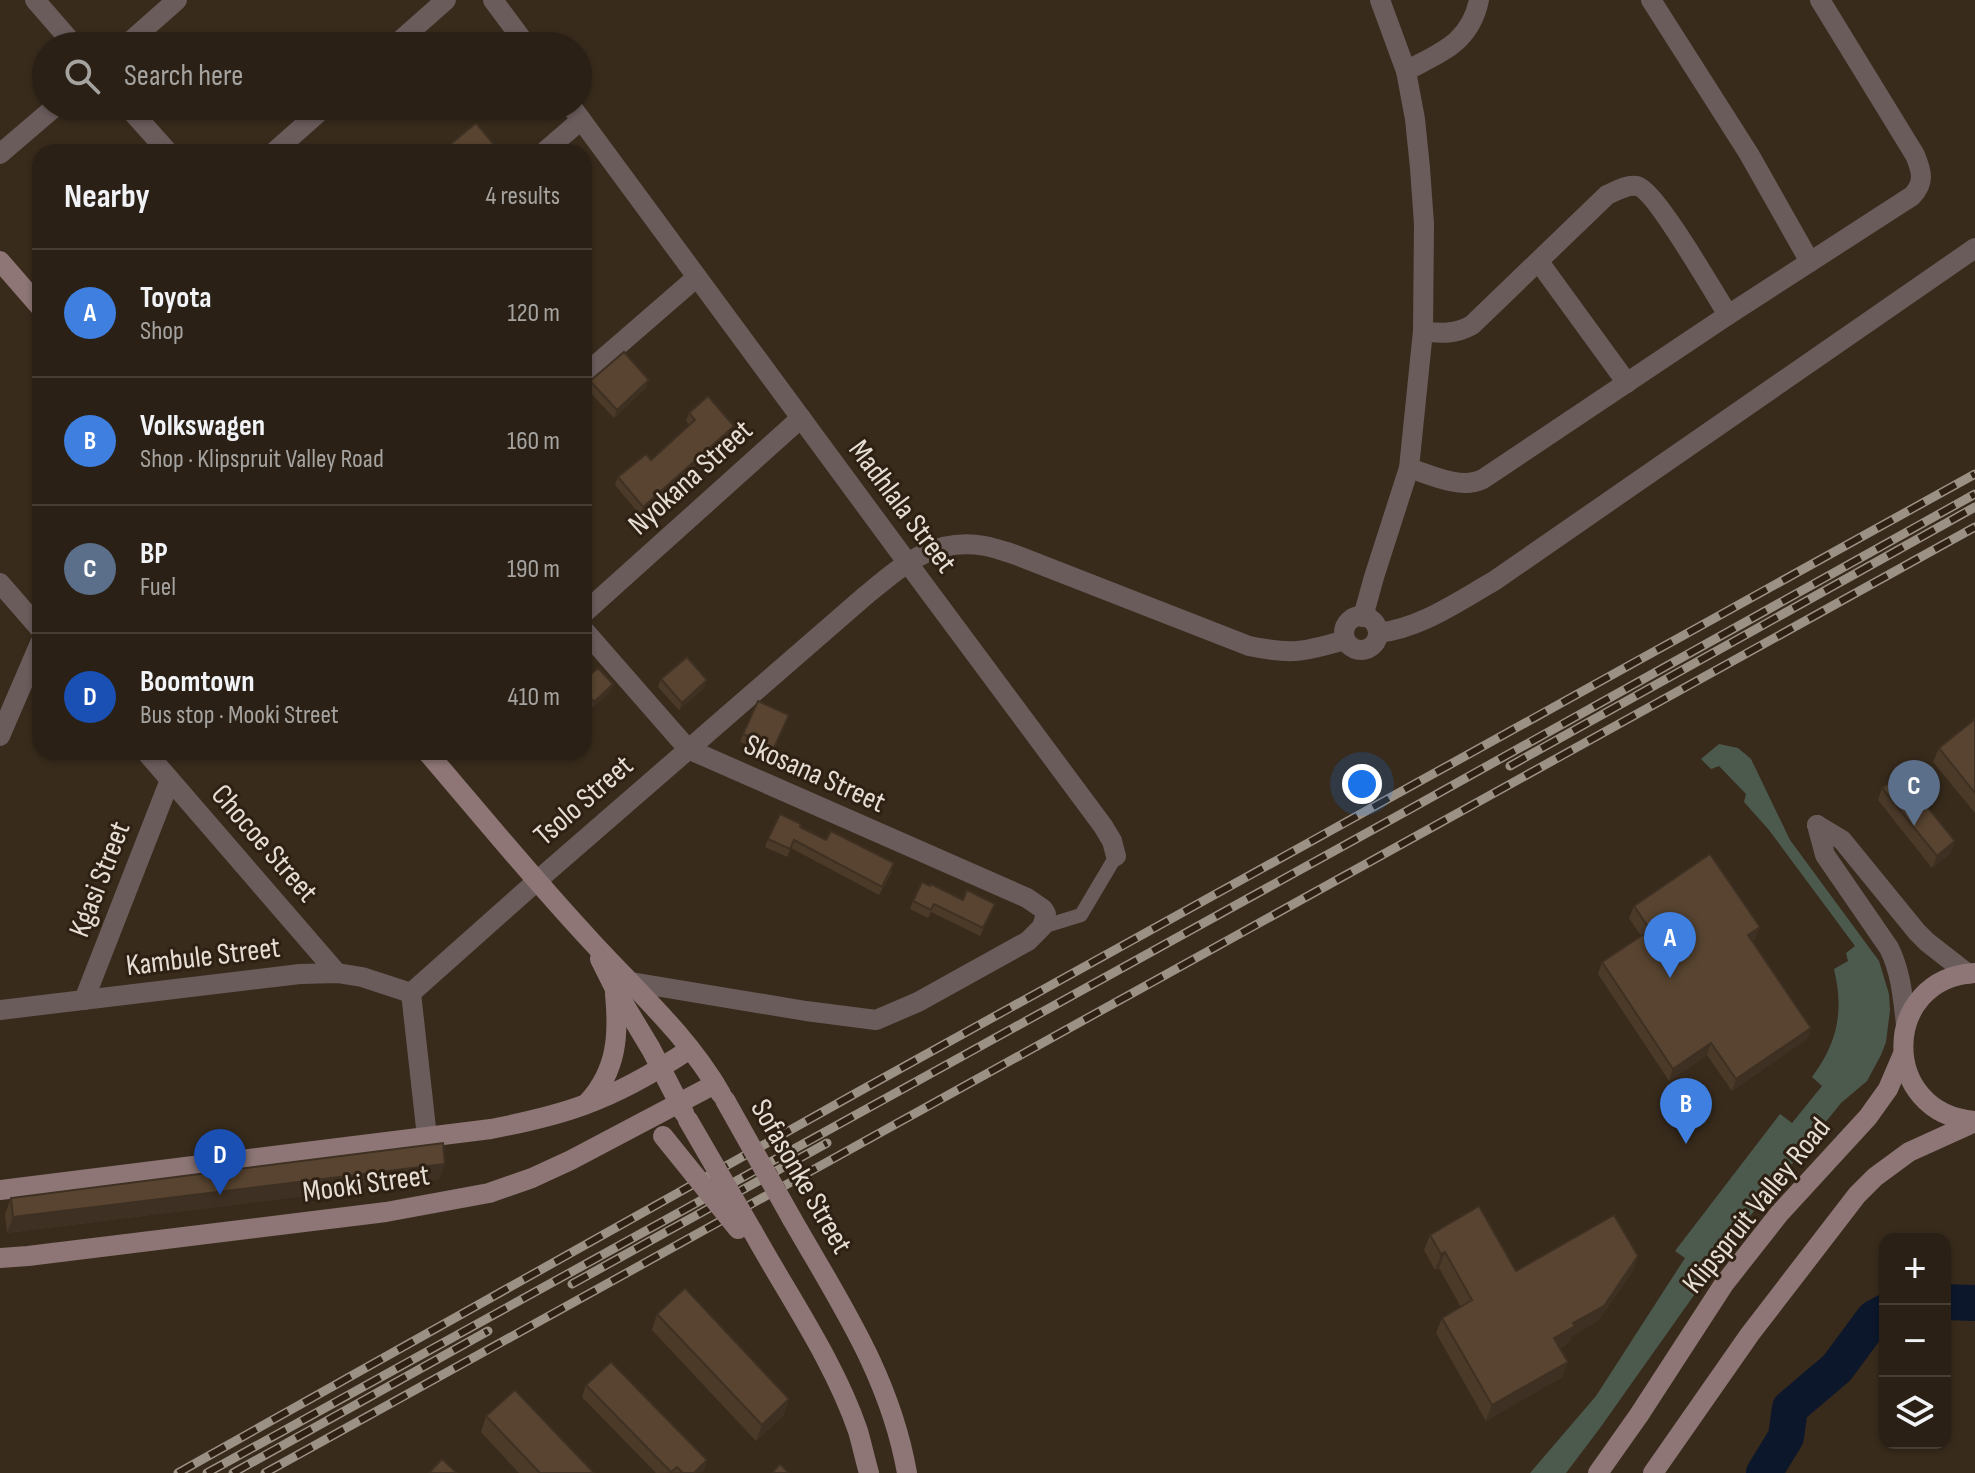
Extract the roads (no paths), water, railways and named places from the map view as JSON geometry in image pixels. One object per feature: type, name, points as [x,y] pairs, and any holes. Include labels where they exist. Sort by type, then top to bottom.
[{"type":"main road","points":[[0,261],[32,298]]},
{"type":"main road","name":"Sofasonke Street","points":[[434,760],[591,941],[623,985],[690,1049],[720,1092],[863,1342],[896,1423],[907,1473]]},
{"type":"main road","points":[[1971,974],[1949,979],[1930,989],[1915,1005],[1906,1025],[1903,1054],[1912,1084],[1927,1102],[1950,1116],[1975,1122]]},
{"type":"main road","points":[[585,1105],[600,1088],[613,1058],[623,985]]},
{"type":"main road","name":"Sofasonke Street","points":[[623,985],[661,1068],[746,1231],[779,1280],[827,1363],[858,1431],[869,1473]]},
{"type":"main road","name":"Mooki Street","points":[[0,1190],[491,1129],[585,1105],[661,1068],[690,1049]]},
{"type":"main road","name":"Klipspruit Valley Road","points":[[1598,1473],[1724,1284],[1779,1214],[1868,1117],[1888,1089],[1903,1054]]},
{"type":"main road","name":"Mooki Street","points":[[0,1258],[386,1212],[489,1193],[532,1178],[644,1122],[683,1112],[720,1092]]},
{"type":"main road","points":[[644,1122],[663,1136],[746,1231]]},
{"type":"main road","points":[[1653,1473],[1750,1334],[1857,1195],[1875,1177],[1909,1152],[1975,1122]]},
{"type":"street","points":[[35,0],[63,32]]},
{"type":"street","points":[[141,32],[177,0]]},
{"type":"street","points":[[410,32],[446,0]]},
{"type":"street","points":[[493,0],[517,32]]},
{"type":"street","points":[[1363,617],[1409,468],[1423,331],[1424,224],[1415,119],[1406,71],[1380,0]]},
{"type":"street","points":[[1406,71],[1454,45],[1471,24],[1479,0]]},
{"type":"street","points":[[1651,0],[1749,154],[1810,262]]},
{"type":"street","points":[[1409,468],[1457,482],[1476,483],[1912,196],[1922,181],[1915,155],[1820,0]]},
{"type":"street","points":[[0,154],[40,120]]},
{"type":"street","points":[[139,120],[161,144]]},
{"type":"street","points":[[283,144],[310,120]]},
{"type":"street","points":[[551,144],[570,120]]},
{"type":"street","name":"Madhlala Street","points":[[581,120],[1112,841],[1116,856],[1081,915],[1042,927]]},
{"type":"street","points":[[1423,331],[1446,333],[1472,325],[1607,195],[1635,186],[1643,189],[1663,212],[1728,315]]},
{"type":"street","points":[[1378,633],[1419,623],[1494,581],[1975,248]]},
{"type":"street","points":[[1539,262],[1627,383]]},
{"type":"street","points":[[592,368],[697,277]]},
{"type":"street","name":"Nyokana Street","points":[[592,606],[801,418]]},
{"type":"street","name":"Tsolo Street","points":[[411,993],[688,749],[907,562],[934,549],[965,544],[986,546],[1046,566],[1249,646],[1273,651],[1305,652],[1345,640]]},
{"type":"street","points":[[0,583],[32,620]]},
{"type":"street","points":[[1363,617],[1372,620],[1378,633],[1375,644],[1365,650],[1353,649],[1345,640],[1346,625],[1353,618],[1363,617]]},
{"type":"street","name":"Skosana Street","points":[[592,639],[688,749],[1027,898],[1046,914],[1042,927]]},
{"type":"street","points":[[0,736],[32,662]]},
{"type":"street","name":"Chocoe Street","points":[[153,760],[337,973]]},
{"type":"street","name":"Kgasi Street","points":[[84,1000],[170,780]]},
{"type":"street","points":[[1906,1025],[1899,971],[1894,958],[1825,855],[1817,825],[1842,840],[1927,942],[1971,974]]},
{"type":"street","points":[[623,985],[876,1020],[932,995],[1028,941],[1042,927]]},
{"type":"street","name":"Kambule Street","points":[[0,1010],[300,974],[337,973],[411,993]]},
{"type":"street","points":[[411,993],[427,1137]]},
{"type":"waterway","points":[[1951,1302],[1975,1303]]},
{"type":"waterway","points":[[1764,1473],[1786,1437],[1790,1408],[1837,1368],[1879,1315]]},
{"type":"railway","points":[[178,1473],[858,1092],[1975,474]]},
{"type":"railway","points":[[207,1473],[1975,494]]},
{"type":"railway","points":[[1510,766],[1975,507]]},
{"type":"railway","points":[[265,1473],[1975,527]]},
{"type":"railway","points":[[572,1284],[827,1143]]},
{"type":"railway","points":[[233,1473],[488,1331]]},
{"type":"place","name":"BP","points":[[1914,826]]},
{"type":"place","name":"Toyota","points":[[1670,978]]},
{"type":"place","name":"Volkswagen","points":[[1686,1144]]},
{"type":"place","name":"Boomtown","points":[[220,1195]]}]
